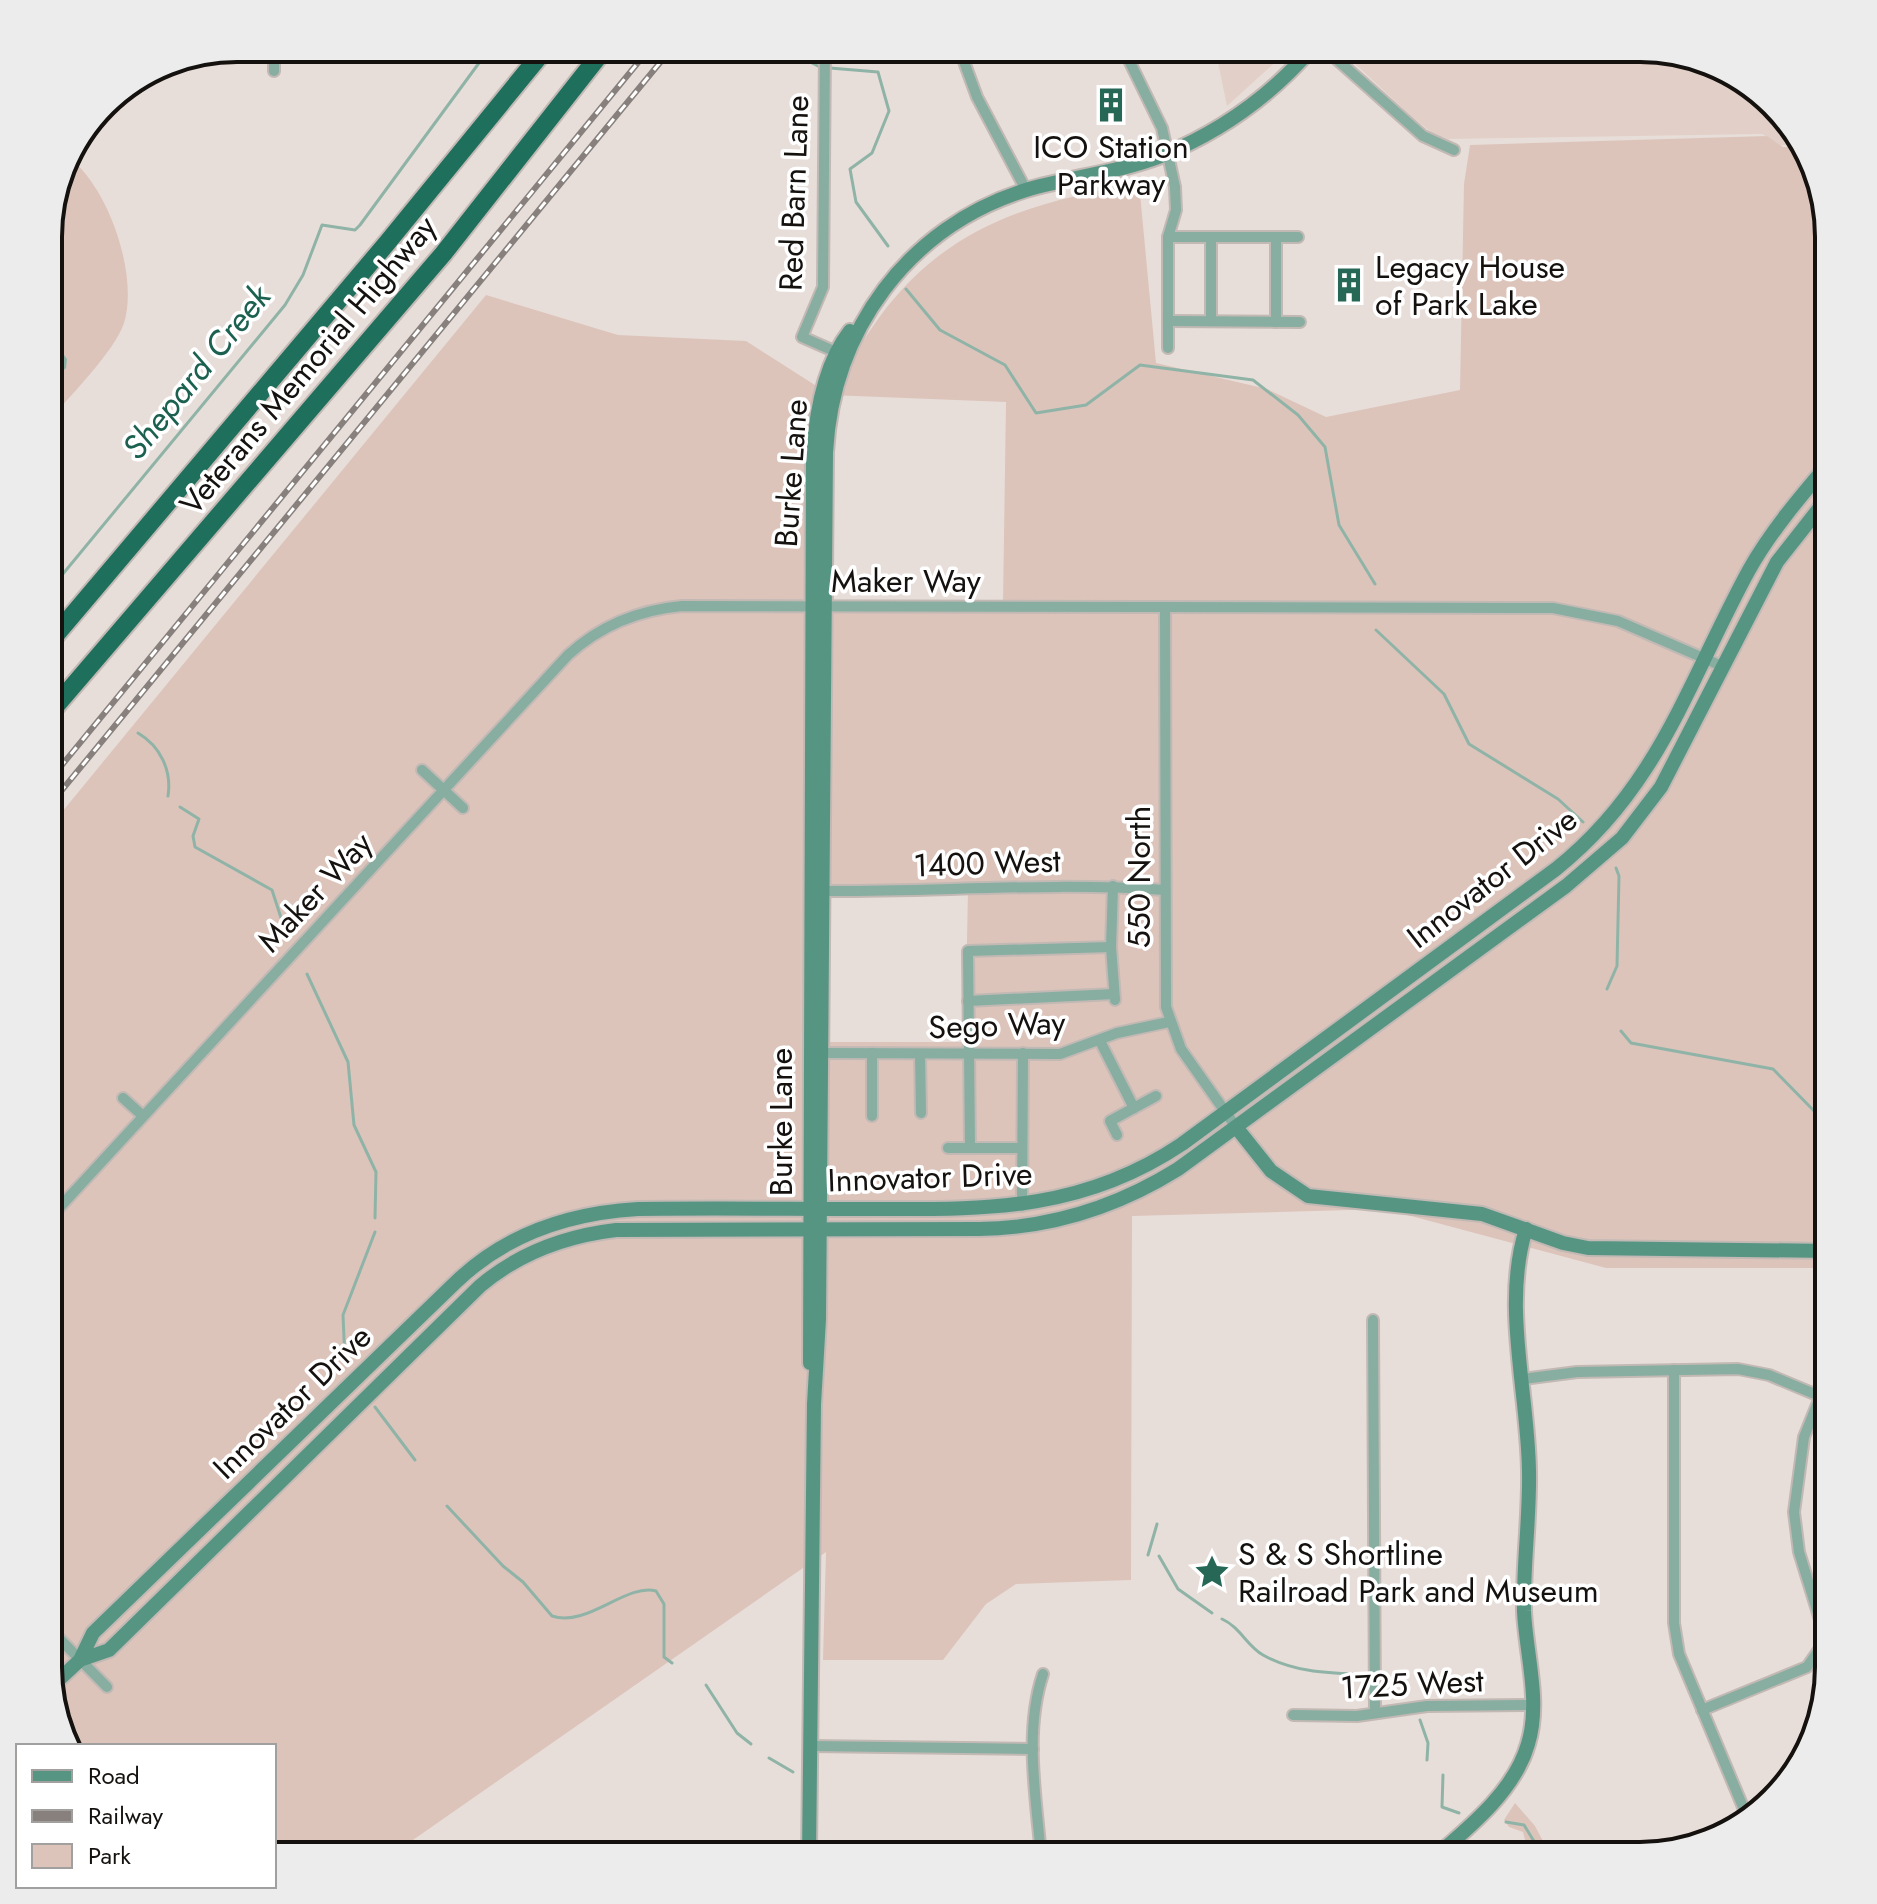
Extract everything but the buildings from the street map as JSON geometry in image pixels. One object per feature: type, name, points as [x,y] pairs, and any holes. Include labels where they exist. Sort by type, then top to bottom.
[{"type":"highway","name":"Veterans Memorial Highway","points":[[62,627],[387,243],[535,62]]},
{"type":"highway","name":"Veterans Memorial Highway","points":[[62,699],[443,254],[594,62]]},
{"type":"main road","name":"Burke Lane","points":[[809,1842],[819,607],[826,438],[841,354],[887,283],[930,241],[974,212],[1026,190],[1112,171],[1167,153],[1215,131],[1248,109],[1297,62]]},
{"type":"main road","name":"Innovator Drive","points":[[62,1677],[80,1660],[93,1633],[466,1272],[503,1245],[556,1223],[601,1212],[1022,1206],[1077,1194],[1127,1175],[1168,1154],[1587,843],[1649,769],[1760,551],[1815,481]]},
{"type":"main road","name":"Innovator Drive","points":[[80,1660],[109,1650],[480,1286],[503,1268],[557,1242],[600,1232],[996,1229],[1077,1216],[1149,1187],[1566,886],[1609,850],[1661,787],[1777,562],[1815,514]]},
{"type":"main road","name":"Burke Lane","points":[[814,1209],[821,1053],[816,891]]},
{"type":"main road","points":[[1236,1127],[1271,1171],[1308,1196],[1482,1214],[1563,1243],[1600,1249],[1815,1251]]},
{"type":"main road","points":[[1452,1842],[1477,1820],[1518,1765],[1528,1746],[1533,1705],[1524,1612],[1529,1468],[1515,1272],[1526,1229]]},
{"type":"street","points":[[274,62],[274,71]]},
{"type":"street","name":"Red Barn Lane","points":[[825,62],[823,287],[802,337],[841,354]]},
{"type":"street","points":[[964,62],[977,97],[1026,190]]},
{"type":"street","points":[[1130,62],[1162,128],[1177,203],[1168,237],[1168,348]]},
{"type":"street","points":[[1340,62],[1415,130],[1454,150]]},
{"type":"street","points":[[1168,237],[1298,237]]},
{"type":"street","points":[[1211,237],[1211,321]]},
{"type":"street","points":[[1276,237],[1276,322]]},
{"type":"street","points":[[1168,321],[1300,322]]},
{"type":"street","name":"Maker Way","points":[[62,1205],[568,655],[618,621],[669,607],[1553,608],[1618,621],[1724,667]]},
{"type":"street","name":"550 North","points":[[1165,607],[1165,996],[1169,1022],[1181,1049],[1236,1127]]},
{"type":"street","points":[[422,770],[463,808]]},
{"type":"street","points":[[968,1001],[1115,997],[1111,947],[1113,886]]},
{"type":"street","name":"1400 West","points":[[816,891],[933,892],[972,887],[1113,886],[1165,890]]},
{"type":"street","points":[[970,1148],[968,951],[1111,947]]},
{"type":"street","name":"Sego Way","points":[[821,1053],[1060,1054],[1117,1033],[1169,1022]]},
{"type":"street","points":[[1100,1041],[1134,1108]]},
{"type":"street","points":[[872,1053],[872,1116]]},
{"type":"street","points":[[1022,1206],[1023,1053]]},
{"type":"street","points":[[920,1054],[921,1113]]},
{"type":"street","points":[[1117,1135],[1110,1121],[1156,1096]]},
{"type":"street","points":[[123,1098],[143,1116]]},
{"type":"street","points":[[948,1148],[1022,1148]]},
{"type":"street","points":[[1373,1320],[1375,1713]]},
{"type":"street","points":[[1674,1370],[1674,1623],[1679,1654],[1743,1807]]},
{"type":"street","points":[[1523,1379],[1577,1372],[1754,1372],[1815,1395]]},
{"type":"street","points":[[1815,1416],[1804,1437],[1794,1512],[1799,1552],[1815,1604]]},
{"type":"street","points":[[62,1641],[107,1687]]},
{"type":"street","points":[[1702,1710],[1807,1667],[1815,1656]]},
{"type":"street","points":[[1040,1842],[1033,1749],[1035,1699],[1043,1674]]},
{"type":"street","name":"1725 West","points":[[1293,1715],[1375,1713],[1427,1706],[1533,1705]]},
{"type":"street","points":[[811,1746],[1033,1749]]},
{"type":"shaded area","points":[[1218,62],[1276,62],[1227,106]]},
{"type":"shaded area","points":[[1353,62],[1651,62],[1674,65],[1717,80],[1746,98],[1764,113],[1789,145],[1780,145],[1762,134],[1448,139],[1432,133]]},
{"type":"shaded area","points":[[62,352],[67,359],[62,372]]},
{"type":"green space","points":[[1767,136],[1783,147],[1790,147],[1802,170],[1815,226],[1815,1268],[1606,1268],[1385,1209],[1132,1216],[1131,1580],[1016,1584],[986,1604],[943,1660],[823,1660],[826,1552],[410,1842],[276,1842],[276,1744],[80,1744],[65,1701],[62,1678],[62,812],[486,295],[618,335],[746,341],[829,394],[887,307],[913,278],[941,254],[970,235],[1033,208],[1139,183],[1156,363],[1267,389],[1326,417],[1460,390],[1464,184],[1470,145]],"holes":[[[830,395],[1006,402],[1003,602],[832,606]],[[830,890],[968,890],[965,1042],[830,1042]]]},
{"type":"green space","points":[[77,166],[107,209],[123,257],[127,281],[128,303],[124,323],[111,347],[62,406],[62,226],[68,192]]},
{"type":"green space","points":[[1515,1803],[1535,1826],[1544,1842],[1526,1842],[1523,1832],[1509,1827],[1504,1820]]},
{"type":"waterway","name":"Shepard Creek","points":[[62,575],[285,305],[303,275],[322,225],[355,230],[360,225],[480,62]]},
{"type":"waterway","name":"Shepard Creek","points":[[810,62],[818,66]]},
{"type":"waterway","name":"Shepard Creek","points":[[830,68],[878,72],[889,111],[872,153],[850,169],[856,202],[888,246]]},
{"type":"waterway","name":"Shepard Creek","points":[[906,289],[940,330],[1005,365],[1036,413],[1086,405],[1140,365],[1253,380],[1298,415],[1325,447],[1339,525],[1375,584]]},
{"type":"waterway","name":"Shepard Creek","points":[[1376,630],[1444,694],[1469,744],[1558,799],[1583,822]]},
{"type":"waterway","name":"Shepard Creek","points":[[138,733],[153,745],[163,760],[168,777],[168,796]]},
{"type":"waterway","name":"Shepard Creek","points":[[180,807],[199,819],[193,836],[195,847],[272,890],[284,927]]},
{"type":"waterway","name":"Shepard Creek","points":[[1607,989],[1617,966],[1619,876],[1616,868]]},
{"type":"waterway","name":"Shepard Creek","points":[[307,974],[348,1062],[354,1125],[376,1172],[375,1218]]},
{"type":"waterway","name":"Shepard Creek","points":[[1621,1031],[1631,1043],[1773,1069],[1815,1112]]},
{"type":"waterway","name":"Shepard Creek","points":[[345,1362],[343,1315],[375,1232]]},
{"type":"waterway","name":"Shepard Creek","points":[[375,1407],[415,1460]]},
{"type":"waterway","name":"Shepard Creek","points":[[447,1506],[503,1566],[523,1582],[552,1616],[579,1616],[632,1593],[656,1591],[664,1604],[664,1657],[672,1663]]},
{"type":"waterway","points":[[1148,1555],[1157,1524]]},
{"type":"waterway","points":[[1159,1556],[1178,1589],[1212,1613]]},
{"type":"waterway","points":[[1222,1619],[1257,1651],[1289,1666],[1371,1675]]},
{"type":"waterway","points":[[1378,1677],[1398,1684]]},
{"type":"waterway","name":"Shepard Creek","points":[[706,1685],[737,1733],[751,1744]]},
{"type":"waterway","points":[[1420,1720],[1428,1743],[1427,1760]]},
{"type":"waterway","name":"Shepard Creek","points":[[769,1758],[793,1772]]},
{"type":"waterway","points":[[1443,1775],[1442,1807],[1459,1813]]},
{"type":"waterway","points":[[1506,1822],[1524,1825],[1534,1842]]},
{"type":"railway","points":[[62,765],[639,62]]},
{"type":"railway","points":[[62,790],[660,62]]},
{"type":"place","name":"ICO Station Parkway","points":[[1111,105]]},
{"type":"place","name":"Legacy House of Park Lake","points":[[1349,285]]},
{"type":"place","name":"S & S Shortline Railroad Park and Museum","points":[[1212,1572]]}]
